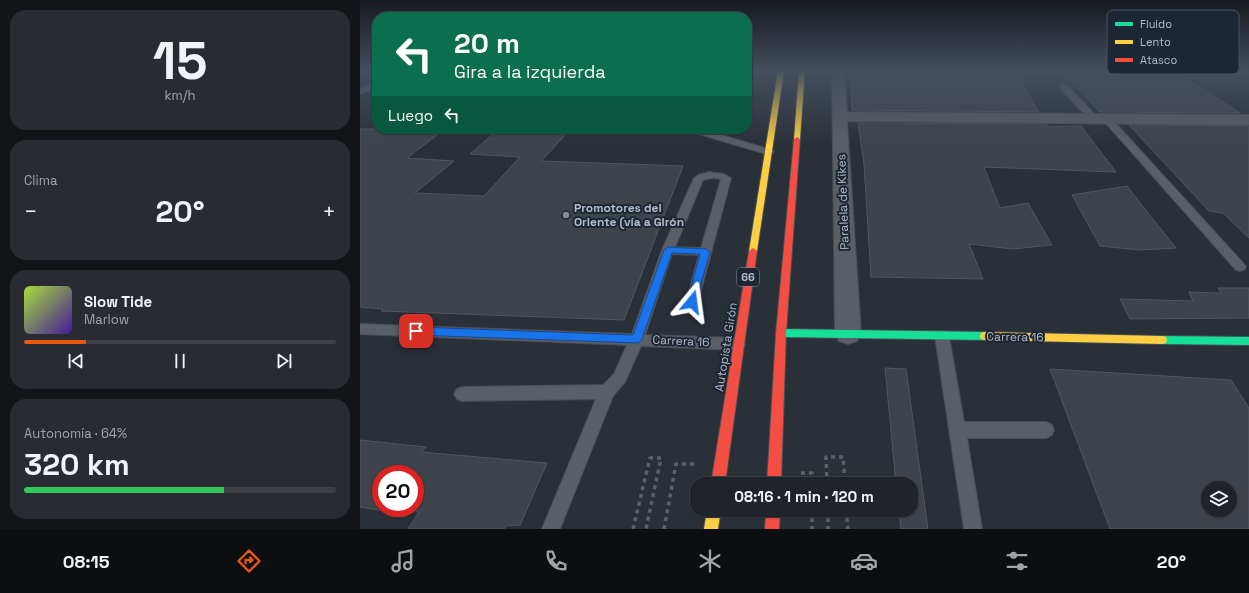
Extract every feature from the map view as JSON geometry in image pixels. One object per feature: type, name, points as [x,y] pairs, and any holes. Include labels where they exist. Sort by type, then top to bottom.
[{"type":"main road","name":"Autopista Girón","points":[[719,477],[738,344],[778,96]]},
{"type":"main road","points":[[774,477],[781,333],[800,96]]},
{"type":"main road","name":"Carrera 16","points":[[781,333],[1249,341]]},
{"type":"main road","points":[[712,529],[713,517]]},
{"type":"main road","points":[[772,529],[773,517]]},
{"type":"street","name":"Paralela de Kikes","points":[[839,96],[848,334]]},
{"type":"street","points":[[840,116],[1249,120]]},
{"type":"lane","points":[[1074,96],[1100,119],[1240,267]]},
{"type":"lane","points":[[709,134],[769,152]]},
{"type":"lane","points":[[724,134],[737,142]]},
{"type":"lane","points":[[551,529],[607,392],[620,378],[637,339],[668,250],[699,178],[706,175],[722,176],[726,178],[692,302]]},
{"type":"lane","points":[[668,250],[706,252]]},
{"type":"lane","name":"Carrera 16","points":[[360,329],[738,344]]},
{"type":"lane","points":[[942,336],[973,529]]},
{"type":"lane","points":[[462,394],[607,392]]},
{"type":"lane","points":[[957,430],[1046,430]]},
{"type":"path","points":[[827,477],[826,457],[843,457],[844,477]]},
{"type":"path","points":[[633,529],[650,458],[661,458],[646,529]]},
{"type":"path","points":[[664,529],[676,464],[721,465]]},
{"type":"path","points":[[812,517],[812,529]]},
{"type":"path","points":[[828,517],[828,529]]},
{"type":"path","points":[[847,517],[848,529]]},
{"type":"building","points":[[852,96],[1029,96],[1039,112],[852,110]]},
{"type":"building","points":[[1084,96],[1213,96],[1240,113],[1100,112]]},
{"type":"building","points":[[858,123],[1047,124],[1048,127],[1081,126],[1116,172],[984,167],[1000,208],[1028,203],[1052,245],[1013,249],[969,244],[983,279],[871,277],[864,164]]},
{"type":"building","points":[[1129,125],[1249,126],[1249,238],[1223,213],[1209,211]]},
{"type":"building","name":"Promotores del Oriente (vía a Girón","points":[[360,129],[372,129],[372,134],[438,134],[407,158],[454,161],[415,193],[484,196],[520,157],[470,154],[493,134],[566,134],[541,161],[683,166],[624,320],[381,311],[383,309],[360,307]]},
{"type":"building","points":[[1127,186],[1176,248],[1140,250],[1100,246],[1072,195]]},
{"type":"building","points":[[1218,288],[1249,288],[1249,318],[1130,319],[1120,299],[1193,301],[1189,292],[1221,293]]},
{"type":"building","points":[[885,368],[906,369],[928,529],[901,529],[900,517],[918,517],[918,477],[895,477]]},
{"type":"building","points":[[1050,369],[1231,380],[1249,408],[1249,529],[1110,529]]},
{"type":"building","points":[[360,440],[426,447],[421,452],[547,463],[520,525],[506,526],[504,529],[408,529],[416,517],[424,517],[424,465],[372,465],[372,509],[360,507]]},
{"type":"traffic: fast","points":[[781,333],[985,336]]},
{"type":"traffic: fast","points":[[1162,340],[1249,341]]},
{"type":"traffic: slow","points":[[753,251],[777,96]]},
{"type":"traffic: slow","points":[[797,139],[800,96]]},
{"type":"traffic: slow","points":[[985,336],[1162,340]]},
{"type":"traffic: slow","points":[[711,529],[713,517]]},
{"type":"traffic: jam","points":[[774,477],[781,333],[797,139]]},
{"type":"traffic: jam","points":[[719,477],[753,251]]},
{"type":"traffic: jam","points":[[772,529],[773,517]]},
{"type":"place","name":"Promotores del Oriente (vía a Girón","points":[[566,215]]},
{"type":"route","points":[[416,331],[637,339],[668,250],[706,252],[692,302]]}]
